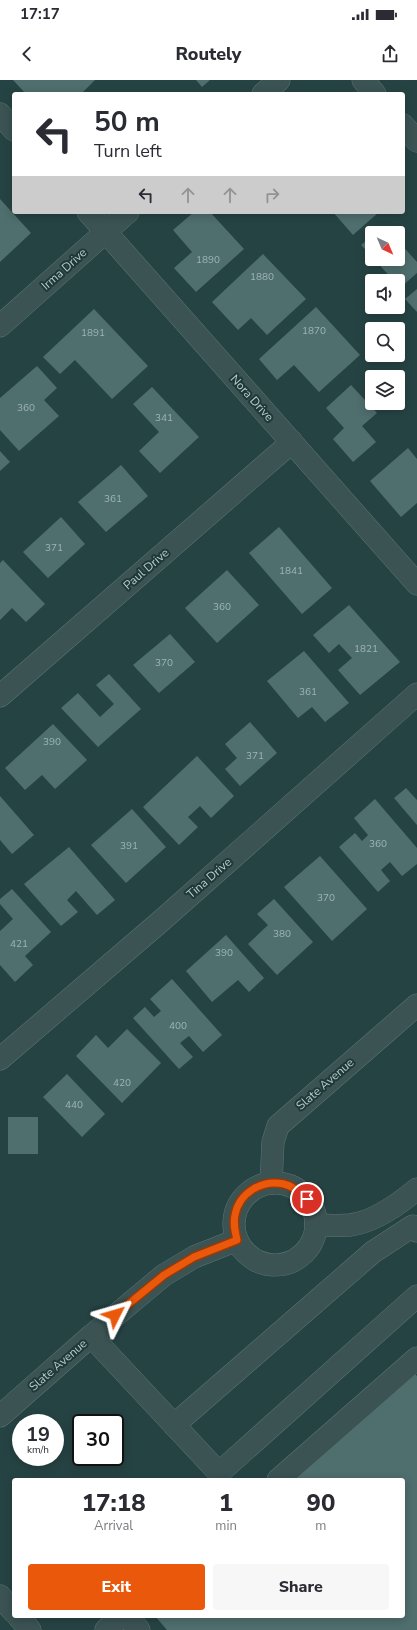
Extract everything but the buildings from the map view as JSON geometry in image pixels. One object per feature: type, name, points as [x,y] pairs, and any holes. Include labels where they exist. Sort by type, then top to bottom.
[{"type":"street","points":[[266,92],[279,80]]},
{"type":"street","points":[[362,80],[373,92]]},
{"type":"street","points":[[0,114],[12,128]]},
{"type":"street","points":[[405,127],[417,141]]},
{"type":"street","name":"Nora Drive","points":[[90,214],[417,584]]},
{"type":"street","name":"Irma Drive","points":[[0,326],[126,214]]},
{"type":"street","name":"Paul Drive","points":[[0,696],[292,442]]},
{"type":"street","name":"Tina Drive","points":[[0,1059],[166,916],[417,694]]},
{"type":"street","name":"Slate Avenue","points":[[271,1183],[273,1142],[278,1126],[417,1005]]},
{"type":"street","points":[[271,1183],[284,1184],[297,1190],[307,1199],[314,1211],[316,1225],[313,1238],[306,1250],[295,1259],[282,1264],[268,1264],[255,1260],[244,1251],[237,1240],[234,1228],[235,1215],[239,1203],[248,1193],[258,1186],[271,1183]]},
{"type":"street","points":[[316,1225],[351,1225],[365,1221],[400,1202],[417,1189]]},
{"type":"street","points":[[174,1425],[373,1252],[413,1226],[417,1231]]},
{"type":"street","name":"Slate Avenue","points":[[0,1416],[91,1336],[164,1275],[194,1257],[237,1240]]},
{"type":"street","points":[[91,1336],[219,1473],[417,1296]]},
{"type":"street","points":[[280,1478],[417,1358]]},
{"type":"street","points":[[0,1596],[12,1610]]},
{"type":"street","points":[[20,1618],[30,1630]]},
{"type":"street","points":[[106,1630],[120,1618]]},
{"type":"street","points":[[129,1618],[139,1630]]},
{"type":"route","points":[[115,1315],[164,1275],[194,1257],[237,1240],[234,1228],[235,1215],[239,1203],[248,1193],[258,1186],[271,1183],[284,1184],[297,1190],[307,1199]]}]
